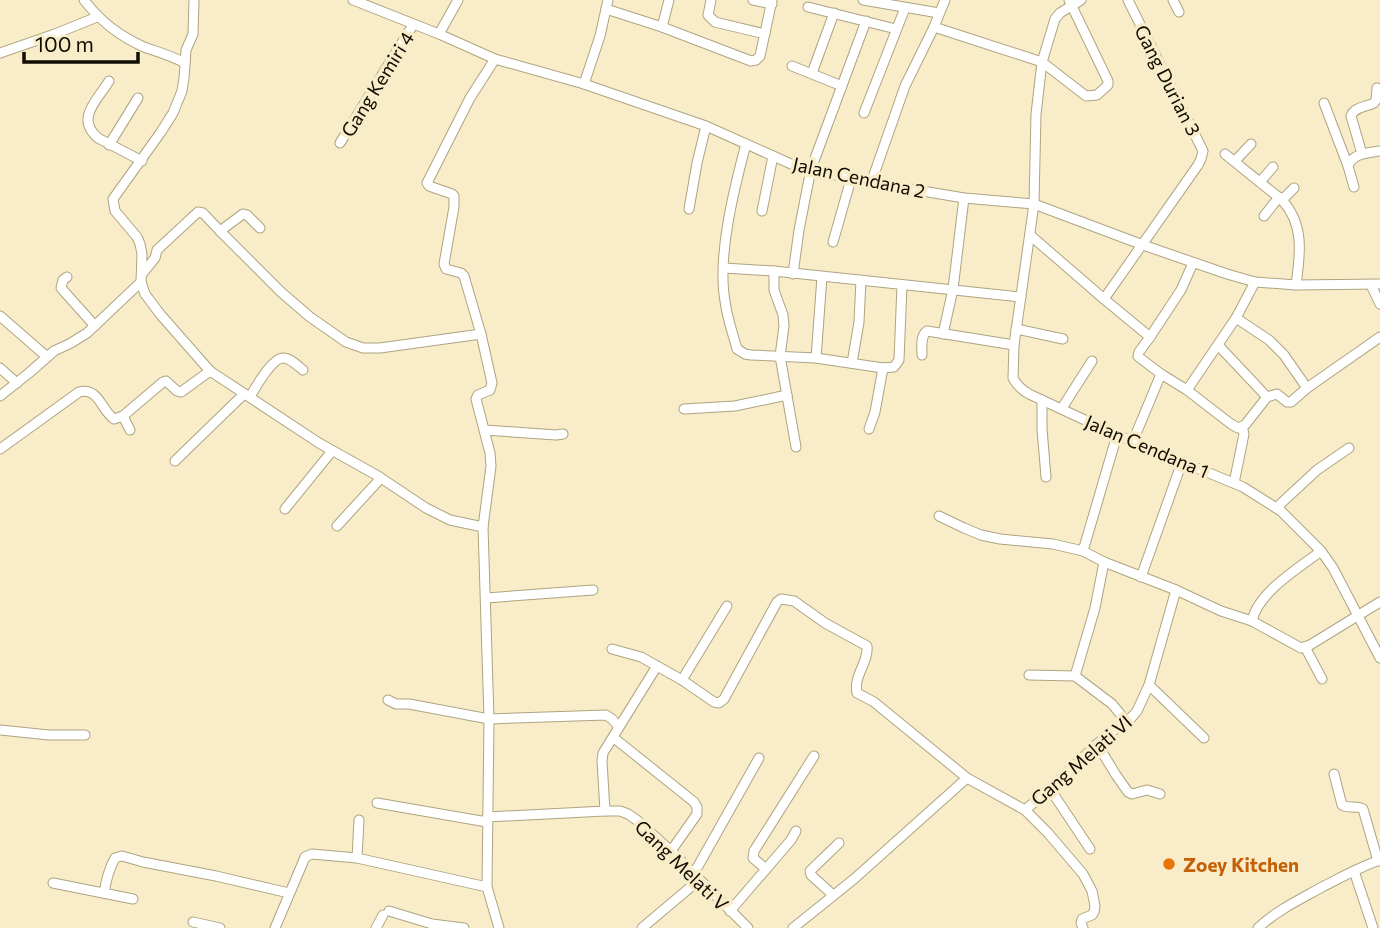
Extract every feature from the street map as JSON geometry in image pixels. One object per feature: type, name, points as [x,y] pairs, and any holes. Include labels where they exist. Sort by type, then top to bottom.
[{"type":"street","points":[[84,0],[108,27],[122,37],[185,63]]},
{"type":"street","points":[[194,0],[193,34],[186,50],[182,91],[173,113],[142,161],[117,192],[112,204],[140,244],[141,278],[145,294],[210,371],[319,443],[381,478],[426,508],[450,520],[484,527]]},
{"type":"street","name":"Jalan Cendana 2","points":[[353,0],[495,59],[584,84],[706,126],[791,164],[872,183],[964,198],[1034,204],[1143,245],[1255,282],[1375,285]]},
{"type":"street","points":[[439,34],[458,0]]},
{"type":"street","points":[[662,27],[669,0]]},
{"type":"street","points":[[711,0],[708,15],[715,22],[765,34]]},
{"type":"street","points":[[584,84],[600,36],[607,4],[751,61],[760,56],[772,2],[753,0]]},
{"type":"street","points":[[863,0],[939,13]]},
{"type":"street","points":[[872,183],[905,86],[944,0]]},
{"type":"street","points":[[934,27],[1042,62],[1086,96],[1097,95],[1108,85],[1070,3],[1081,0]]},
{"type":"street","name":"Gang Durian 3","points":[[1104,299],[1198,165],[1203,151],[1128,0]]},
{"type":"street","points":[[1173,0],[1179,12]]},
{"type":"street","name":"Jalan Cendana 1","points":[[1070,3],[1055,19],[1042,62],[1036,114],[1034,204],[1014,345],[1015,383],[1042,400],[1117,435],[1234,483],[1276,508],[1321,551],[1333,568],[1380,658]]},
{"type":"street","points":[[808,7],[896,29]]},
{"type":"street","points":[[864,113],[905,8]]},
{"type":"street","points":[[812,73],[834,13]]},
{"type":"street","points":[[0,53],[97,16]]},
{"type":"street","points":[[793,274],[811,169],[866,21]]},
{"type":"street","name":"Gang Kemiri 4","points":[[340,143],[413,25]]},
{"type":"street","points":[[495,59],[470,98],[427,183],[454,196],[444,264],[446,269],[464,276],[481,334],[492,387],[476,399],[491,466],[484,527],[489,719],[487,887],[499,928]]},
{"type":"street","points":[[792,66],[842,86]]},
{"type":"street","points":[[109,81],[87,115],[87,122],[94,135],[142,161]]},
{"type":"street","points":[[1362,154],[1351,116],[1354,110],[1374,103],[1377,88]]},
{"type":"street","points":[[109,145],[138,98]]},
{"type":"street","points":[[1324,103],[1354,187]]},
{"type":"street","points":[[689,209],[706,126]]},
{"type":"street","points":[[746,144],[736,182],[724,254],[724,300],[737,349],[751,355],[816,358],[883,368],[894,367],[899,360],[902,285]]},
{"type":"street","points":[[1235,162],[1251,144]]},
{"type":"street","points":[[1348,166],[1352,159],[1362,154],[1380,150]]},
{"type":"street","points":[[1225,154],[1290,208],[1301,239],[1296,285]]},
{"type":"street","points":[[762,211],[773,156]]},
{"type":"street","points":[[1260,182],[1273,167]]},
{"type":"street","points":[[833,242],[851,179]]},
{"type":"street","points":[[1264,216],[1280,198],[1294,188]]},
{"type":"street","points":[[943,334],[953,289],[964,198]]},
{"type":"street","points":[[0,396],[46,356],[95,326],[141,278],[155,258],[157,250],[200,212],[300,309],[346,342],[363,348],[380,348],[481,334]]},
{"type":"street","points":[[220,231],[243,214],[260,228]]},
{"type":"street","points":[[1030,235],[1150,337]]},
{"type":"street","points":[[1194,263],[1181,290],[1138,355],[1146,364],[1238,428],[1242,427],[1267,397],[1277,394],[1287,402],[1292,402],[1307,388],[1380,337]]},
{"type":"street","points":[[724,268],[1021,297]]},
{"type":"street","points":[[774,271],[774,290],[784,326],[780,356],[796,447]]},
{"type":"street","points":[[67,277],[61,288],[95,326]]},
{"type":"street","points":[[816,358],[822,277]]},
{"type":"street","points":[[852,363],[859,322],[861,281]]},
{"type":"street","points":[[1187,390],[1236,318],[1255,282]]},
{"type":"street","points":[[1375,285],[1380,304]]},
{"type":"street","points":[[0,316],[46,356]]},
{"type":"street","points":[[1236,318],[1269,340],[1284,355],[1307,388]]},
{"type":"street","points":[[1016,329],[1063,339]]},
{"type":"street","points":[[922,355],[923,333],[927,331],[1014,345]]},
{"type":"street","points":[[1218,345],[1267,397]]},
{"type":"street","points":[[175,461],[247,395],[279,359],[293,362],[303,370]]},
{"type":"street","points":[[1062,408],[1092,360]]},
{"type":"street","points":[[0,368],[18,383]]},
{"type":"street","points":[[869,429],[883,368]]},
{"type":"street","points":[[0,449],[79,392],[94,394],[114,419],[122,416],[163,382],[166,381],[181,392],[210,371]]},
{"type":"street","points":[[1133,441],[1161,374]]},
{"type":"street","points":[[684,409],[735,406],[787,395]]},
{"type":"street","points":[[1042,400],[1046,477]]},
{"type":"street","points":[[122,416],[130,430]]},
{"type":"street","points":[[1234,483],[1244,434],[1242,427]]},
{"type":"street","points":[[485,430],[562,434]]},
{"type":"street","points":[[1083,551],[1117,435]]},
{"type":"street","points":[[1276,508],[1317,470],[1349,448]]},
{"type":"street","points":[[285,509],[332,451]]},
{"type":"street","points":[[1141,577],[1182,462]]},
{"type":"street","points":[[337,526],[381,478]]},
{"type":"street","points":[[939,516],[981,535],[1053,544],[1083,551],[1221,611],[1252,621],[1296,646],[1305,647],[1380,602]]},
{"type":"street","points":[[1252,621],[1254,612],[1265,597],[1321,551]]},
{"type":"street","points":[[1075,676],[1095,608],[1104,562]]},
{"type":"street","points":[[486,598],[593,590]]},
{"type":"street","name":"Gang Melati VI","points":[[1025,810],[1137,711],[1149,685],[1176,590]]},
{"type":"street","points":[[612,649],[641,657],[714,702],[722,701],[777,602],[781,599],[794,601],[825,623],[867,646],[867,657],[856,684],[857,693],[874,702],[967,778],[1025,810],[1048,833],[1083,874],[1092,891],[1094,912],[1082,919],[1083,928]]},
{"type":"street","points":[[682,680],[727,606]]},
{"type":"street","points":[[1305,647],[1322,679]]},
{"type":"street","points":[[605,811],[603,753],[657,666]]},
{"type":"street","points":[[1029,675],[1075,676],[1112,704],[1126,721]]},
{"type":"street","points":[[1149,685],[1204,738]]},
{"type":"street","points":[[388,700],[396,704],[489,719],[606,715],[619,727]]},
{"type":"street","points":[[0,730],[49,736],[85,735]]},
{"type":"street","points":[[614,738],[697,807],[697,814],[671,851]]},
{"type":"street","points":[[1097,744],[1128,792],[1132,794],[1143,789],[1160,794]]},
{"type":"street","points":[[766,869],[753,858],[754,851],[814,756]]},
{"type":"street","points":[[642,928],[696,877],[759,758]]},
{"type":"street","points":[[1258,928],[1271,916],[1354,871],[1379,861],[1363,809],[1346,808],[1342,805],[1334,774]]},
{"type":"street","points":[[798,927],[967,778]]},
{"type":"street","points":[[1051,789],[1090,849]]},
{"type":"street","name":"Gang Melati V","points":[[377,803],[487,820],[620,811],[638,821],[671,851],[748,928]]},
{"type":"street","points":[[357,858],[359,820]]},
{"type":"street","points":[[730,911],[796,831]]},
{"type":"street","points":[[833,895],[810,871],[839,843]]},
{"type":"street","points":[[275,928],[305,857],[312,855],[357,858],[487,887]]},
{"type":"street","points":[[104,893],[107,875],[113,862],[115,858],[122,856],[289,893]]},
{"type":"street","points":[[1354,871],[1373,928]]},
{"type":"street","points":[[53,883],[133,899]]},
{"type":"street","points":[[376,928],[386,913],[464,928]]},
{"type":"street","points":[[193,922],[220,928]]},
{"type":"place","name":"Zoey Kitchen","points":[[1169,864]]}]
